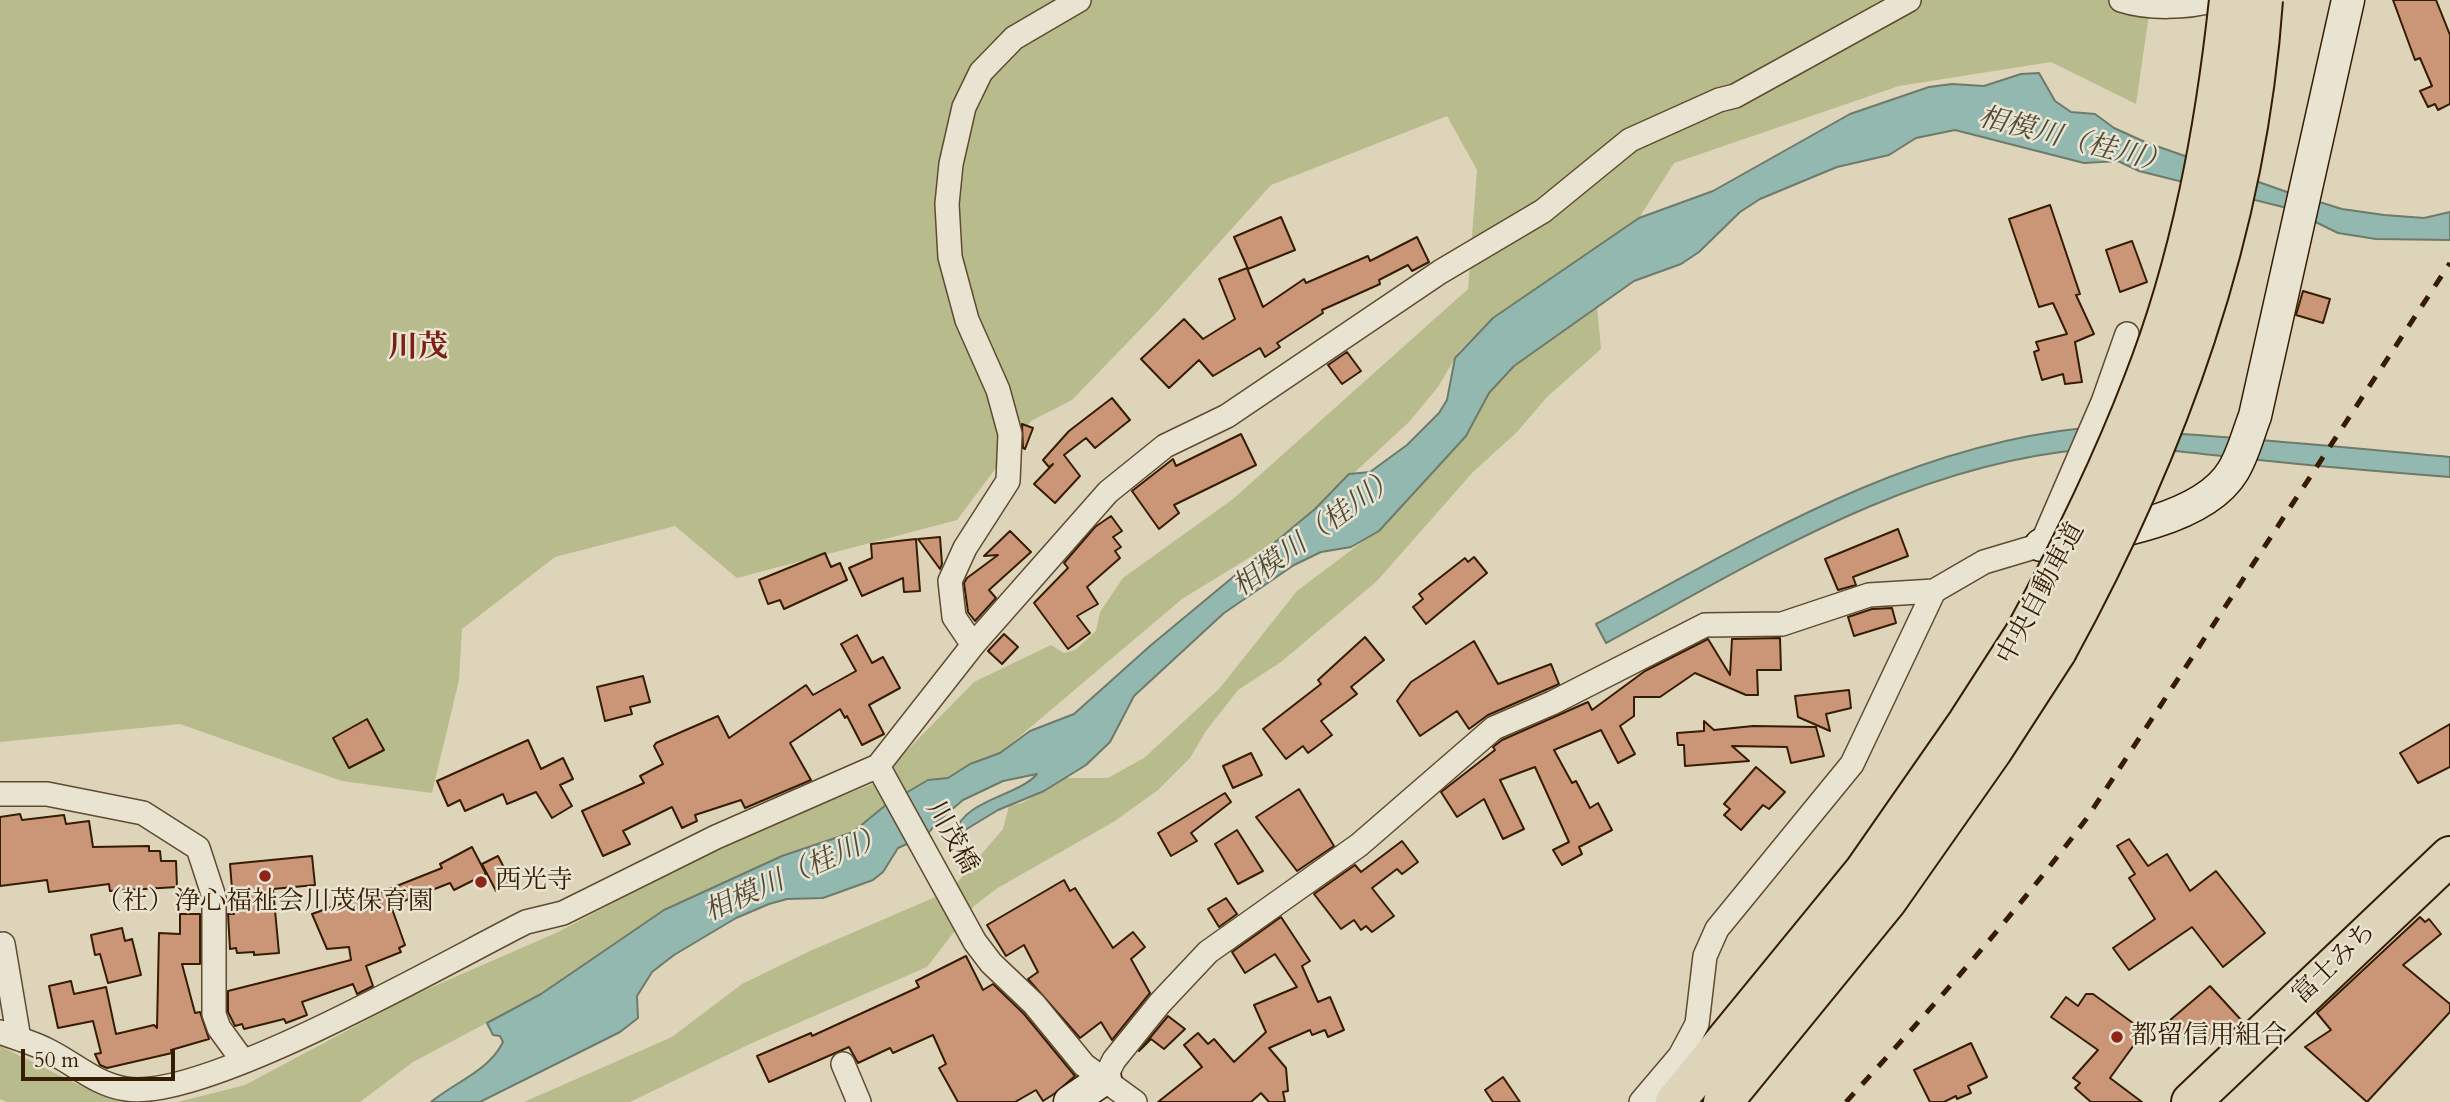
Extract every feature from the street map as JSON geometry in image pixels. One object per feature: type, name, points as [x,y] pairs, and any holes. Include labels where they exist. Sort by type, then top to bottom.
[{"type":"highway","name":"中央自動車道","points":[[1675,1102],[1887,901],[1993,750],[2041,642],[2107,469],[2144,382],[2170,305],[2196,205],[2211,130],[2229,0]]},
{"type":"highway","name":"中央自動車道","points":[[2041,642],[2091,589],[2143,480],[2178,394],[2205,314],[2249,133],[2263,0]]},
{"type":"highway","name":"富士みち","points":[[2191,1102],[2450,856]]},
{"type":"highway","name":"中央自動車道","points":[[1723,1102],[1779,1006]]},
{"type":"street","points":[[973,645],[954,617],[950,581],[965,548],[1009,481],[1010,434],[998,390],[967,320],[950,257],[947,204],[951,164],[964,107],[981,72],[1014,38],[1079,0]]},
{"type":"street","points":[[3,944],[10,1036],[46,1050],[94,1080],[125,1089],[172,1088],[301,1036],[526,922],[563,913],[716,837],[882,773],[973,645],[1108,492],[1165,446],[1227,416],[1440,272],[1543,211],[1630,140],[1719,100],[1735,96],[1909,0]]},
{"type":"street","points":[[2121,0],[2137,5],[2199,5],[2215,0]]},
{"type":"street","points":[[1070,1102],[1105,1078],[1114,1060],[1160,1003],[1208,952],[1359,845],[1494,728],[1552,703],[1705,625],[1782,624],[1869,595],[1934,591],[1984,562],[2041,545],[2152,523],[2215,493],[2232,472],[2255,416],[2348,0]]},
{"type":"street","points":[[2041,545],[2100,409],[2127,334]]},
{"type":"street","points":[[1641,1102],[1680,1056],[1697,1024],[1705,956],[1717,929],[1852,764],[1934,591]]},
{"type":"street","name":"川茂橋","points":[[882,773],[975,942],[991,964],[1034,1004],[1084,1065],[1135,1102]]},
{"type":"street","points":[[0,794],[47,794],[143,813],[198,848],[214,897],[214,1014],[219,1028],[243,1061]]},
{"type":"street","points":[[843,1064],[859,1102]]},
{"type":"green space","points":[[0,0],[2151,0],[2136,104],[2051,62],[1899,86],[1674,163],[1639,218],[1493,318],[1460,350],[1438,387],[1409,422],[1315,509],[1278,540],[1182,599],[1000,753],[970,764],[948,778],[928,780],[887,804],[854,832],[782,856],[664,910],[541,994],[413,1062],[360,1102],[178,1102],[245,1085],[414,995],[558,932],[732,840],[875,783],[974,682],[1051,645],[1064,653],[1075,650],[1096,631],[1100,612],[1123,578],[1233,499],[1468,289],[1477,170],[1447,116],[1271,185],[1156,313],[1072,400],[1031,421],[957,520],[737,578],[675,526],[555,557],[462,629],[459,680],[432,793],[342,781],[180,724],[0,742]]},
{"type":"green space","points":[[1597,306],[1601,349],[1547,397],[1517,432],[1473,472],[1377,581],[1281,662],[1238,690],[1206,731],[1190,758],[1158,790],[1115,821],[996,889],[974,906],[927,967],[752,1043],[630,1102],[524,1102],[672,1037],[742,984],[810,951],[940,895],[955,885],[1003,829],[1009,806],[1022,803],[1065,778],[1108,778],[1144,758],[1219,689],[1297,591],[1382,527],[1466,436],[1489,393],[1500,380],[1531,352]]},
{"type":"green space","points":[[0,1046],[77,1084],[129,1102],[7,1102],[0,1099]]},
{"type":"water","name":"相模川（桂川）","points":[[2039,73],[2055,101],[2071,112],[2095,114],[2114,128],[2145,142],[2287,192],[2342,209],[2384,215],[2424,218],[2450,212],[2450,240],[2376,239],[2338,233],[2287,208],[2139,171],[2118,161],[2084,163],[1955,130],[1916,138],[1889,155],[1837,167],[1760,199],[1740,212],[1699,252],[1681,264],[1634,281],[1514,366],[1489,393],[1466,436],[1379,531],[1351,547],[1321,552],[1294,565],[1224,613],[1134,696],[1110,742],[1086,765],[1044,791],[998,810],[960,833],[956,832],[969,813],[1018,788],[1037,774],[1003,781],[963,800],[937,822],[927,835],[898,848],[883,872],[873,880],[823,898],[787,899],[769,904],[736,918],[674,955],[652,972],[637,996],[638,1018],[620,1032],[480,1102],[431,1102],[480,1068],[497,1052],[503,1042],[500,1036],[493,1035],[487,1023],[541,994],[664,910],[782,856],[853,832],[887,804],[928,780],[948,778],[970,764],[1000,753],[1030,731],[1074,714],[1150,646],[1315,509],[1349,474],[1370,472],[1407,445],[1439,413],[1447,400],[1455,358],[1493,318],[1639,218],[1713,191],[1850,114],[1929,87],[1952,84],[1984,86],[2021,74]]},
{"type":"water","points":[[2084,428],[2450,457],[2450,477],[2132,448],[2090,449],[2024,458],[1961,474],[1899,495],[1839,520],[1779,549],[1606,643],[1596,624],[1771,530],[1892,476],[1954,455],[2018,438]]},
{"type":"building","points":[[2393,0],[2436,0],[2450,35],[2450,104],[2438,110],[2435,104],[2428,107],[2420,91],[2432,86],[2420,58],[2415,60]]},
{"type":"building","points":[[2050,205],[2080,294],[2076,295],[2094,334],[2075,342],[2082,382],[2065,384],[2063,374],[2042,380],[2034,352],[2039,350],[2036,342],[2067,334],[2053,303],[2039,307],[2009,219]]},
{"type":"building","points":[[1281,217],[1295,250],[1248,269],[1234,237]]},
{"type":"building","points":[[1417,237],[1429,262],[1412,271],[1408,265],[1379,280],[1380,284],[1322,310],[1323,313],[1277,343],[1280,347],[1265,357],[1260,348],[1213,376],[1199,360],[1169,388],[1141,359],[1184,319],[1203,339],[1235,319],[1219,279],[1247,268],[1263,307],[1304,279],[1306,283],[1368,256],[1370,261]]},
{"type":"building","points":[[2132,241],[2147,282],[2120,292],[2106,250]]},
{"type":"building","points":[[2303,291],[2330,299],[2323,323],[2296,315]]},
{"type":"building","points":[[1347,352],[1361,371],[1342,384],[1328,365]]},
{"type":"building","points":[[1112,398],[1130,420],[1095,448],[1086,438],[1064,455],[1080,476],[1055,503],[1034,484],[1053,464],[1049,467],[1043,460],[1069,431]]},
{"type":"building","points":[[1022,424],[1033,428],[1025,449],[1023,448]]},
{"type":"building","points":[[1241,434],[1256,465],[1174,505],[1179,513],[1159,529],[1132,491],[1173,459],[1176,466]]},
{"type":"building","points":[[1111,516],[1122,531],[1113,537],[1121,547],[1115,551],[1120,558],[1087,587],[1098,604],[1077,616],[1090,633],[1068,649],[1034,603],[1068,568],[1064,563],[1095,527]]},
{"type":"building","points":[[1898,529],[1908,556],[1853,577],[1856,585],[1838,590],[1825,559]]},
{"type":"building","points":[[1010,531],[1031,552],[989,590],[996,598],[975,621],[968,612],[964,583],[998,555],[984,556]]},
{"type":"building","points":[[940,537],[942,564],[940,569],[918,539]]},
{"type":"building","points":[[916,539],[920,591],[904,592],[903,578],[862,596],[849,568],[872,558],[871,544]]},
{"type":"building","points":[[825,553],[831,567],[840,563],[847,580],[784,609],[780,600],[768,604],[759,580]]},
{"type":"building","points":[[1474,557],[1487,573],[1426,624],[1413,607],[1423,599],[1419,594],[1465,558],[1468,562]]},
{"type":"building","points":[[1892,608],[1896,623],[1854,636],[1848,617],[1872,609]]},
{"type":"building","points":[[1004,634],[1018,647],[1002,664],[988,651]]},
{"type":"building","points":[[857,635],[872,663],[883,657],[900,688],[869,705],[884,734],[862,745],[847,716],[845,718],[840,709],[790,743],[811,780],[745,808],[741,800],[695,815],[697,821],[682,828],[672,807],[623,831],[630,844],[603,856],[582,811],[644,783],[640,776],[663,764],[654,746],[656,743],[718,716],[729,738],[806,685],[813,695],[856,671],[841,644]]},
{"type":"building","points":[[1365,637],[1384,660],[1351,687],[1357,694],[1321,721],[1332,735],[1308,753],[1303,746],[1286,759],[1263,729],[1321,684],[1318,680]]},
{"type":"building","points":[[1780,638],[1781,670],[1757,670],[1758,695],[1746,695],[1695,673],[1660,697],[1634,697],[1634,716],[1620,726],[1635,754],[1618,763],[1601,730],[1554,750],[1572,783],[1576,781],[1590,808],[1598,803],[1612,830],[1579,847],[1582,854],[1562,865],[1553,850],[1569,842],[1535,767],[1500,780],[1524,829],[1503,839],[1484,799],[1457,817],[1441,792],[1495,750],[1493,747],[1502,740],[1588,702],[1592,710],[1645,671],[1708,639],[1730,675],[1732,639]]},
{"type":"building","points":[[1474,641],[1498,684],[1551,664],[1559,684],[1488,715],[1469,729],[1457,711],[1420,736],[1397,701],[1411,682]]},
{"type":"building","points":[[643,676],[650,702],[630,707],[632,714],[605,721],[597,687]]},
{"type":"building","points":[[1849,690],[1851,708],[1826,714],[1830,731],[1798,717],[1795,696]]},
{"type":"building","points":[[367,719],[384,750],[349,768],[333,738]]},
{"type":"building","points":[[1704,721],[1714,730],[1753,726],[1816,727],[1824,756],[1791,763],[1787,747],[1732,746],[1749,761],[1685,766],[1684,745],[1678,745],[1677,733],[1704,731]]},
{"type":"building","points":[[2450,724],[2450,767],[2418,783],[2400,753]]},
{"type":"building","points":[[528,740],[541,769],[563,758],[573,779],[560,785],[572,806],[552,818],[536,792],[507,804],[503,794],[465,811],[460,800],[448,806],[437,781]]},
{"type":"building","points":[[1251,753],[1262,775],[1233,788],[1223,766]]},
{"type":"building","points":[[1756,767],[1785,792],[1769,809],[1763,805],[1741,830],[1724,815],[1730,809],[1724,804]]},
{"type":"building","points":[[1299,789],[1334,846],[1297,871],[1256,817]]},
{"type":"building","points":[[1225,793],[1231,802],[1191,833],[1197,841],[1171,856],[1158,833]]},
{"type":"building","points":[[20,814],[22,820],[64,815],[66,824],[89,821],[93,847],[149,846],[149,851],[160,851],[161,861],[176,861],[177,887],[110,891],[109,884],[49,892],[47,880],[0,886],[0,817]]},
{"type":"building","points":[[1237,830],[1263,871],[1238,884],[1215,844]]},
{"type":"building","points":[[2129,839],[2148,866],[2167,854],[2190,891],[2216,871],[2265,933],[2223,967],[2192,927],[2129,970],[2113,948],[2155,919],[2129,878],[2135,874],[2117,846]]},
{"type":"building","points":[[1402,841],[1418,862],[1402,874],[1397,869],[1372,888],[1394,916],[1372,932],[1366,926],[1361,930],[1354,920],[1341,929],[1314,894],[1355,865],[1361,872]]},
{"type":"building","points":[[472,847],[486,874],[454,890],[450,883],[391,906],[405,945],[399,948],[401,952],[366,966],[373,986],[357,994],[353,984],[302,1002],[307,1015],[286,1023],[284,1019],[244,1029],[242,1024],[235,1026],[228,1012],[228,991],[351,960],[349,947],[327,949],[312,914],[373,892],[374,895],[442,868],[440,864]]},
{"type":"building","points":[[312,856],[315,885],[273,889],[279,953],[254,955],[254,952],[237,953],[236,948],[230,949],[228,914],[234,914],[230,864]]},
{"type":"building","points":[[498,856],[512,883],[496,891],[482,864]]},
{"type":"building","points":[[1064,880],[1070,891],[1075,888],[1113,948],[1133,932],[1145,947],[1131,959],[1150,993],[1112,1040],[1101,1022],[1080,1038],[1028,979],[1038,972],[1024,945],[1006,956],[987,925]]},
{"type":"building","points":[[1226,898],[1237,914],[1219,927],[1208,909]]},
{"type":"building","points":[[180,914],[200,914],[200,964],[182,964],[195,1013],[200,1012],[209,1039],[171,1050],[172,1053],[107,1068],[100,1065],[95,1054],[101,1053],[93,1021],[58,1028],[49,986],[71,981],[74,994],[106,987],[116,1034],[154,1025],[157,1028],[159,933],[180,934]]},
{"type":"building","points":[[1281,917],[1310,961],[1302,966],[1318,1002],[1330,997],[1344,1030],[1328,1037],[1325,1030],[1312,1035],[1310,1030],[1269,1048],[1286,1068],[1288,1091],[1283,1092],[1285,1102],[1269,1102],[1261,1093],[1251,1102],[1158,1102],[1202,1067],[1184,1045],[1198,1033],[1208,1044],[1214,1039],[1234,1062],[1266,1032],[1254,1005],[1297,987],[1275,954],[1245,973],[1232,952]]},
{"type":"building","points":[[2420,917],[2425,922],[2429,919],[2441,934],[2403,965],[2450,1004],[2450,1012],[2367,1102],[2305,1047],[2331,1030],[2317,1013]]},
{"type":"building","points":[[122,928],[125,941],[132,939],[141,975],[108,983],[100,954],[95,955],[91,935]]},
{"type":"building","points":[[966,956],[983,990],[993,984],[1024,1014],[1075,1076],[1054,1094],[1043,1101],[1036,1090],[1015,1102],[958,1102],[939,1068],[946,1064],[933,1035],[893,1053],[890,1048],[858,1063],[849,1047],[769,1082],[757,1056],[811,1033],[812,1036],[919,987],[916,981]]},
{"type":"building","points":[[2210,986],[2242,1021],[2228,1034],[2224,1029],[2208,1044],[2193,1029],[2185,1037],[2169,1021]]},
{"type":"building","points":[[2086,994],[2093,994],[2144,1031],[2110,1078],[2142,1102],[2091,1102],[2075,1088],[2080,1083],[2073,1078],[2098,1050],[2051,1017],[2066,997],[2078,1006]]},
{"type":"building","points":[[1168,1016],[1185,1029],[1164,1049],[1151,1039],[1139,1051]]},
{"type":"building","points":[[1971,1043],[1987,1077],[1968,1086],[1971,1093],[1944,1102],[1930,1102],[1914,1070]]},
{"type":"building","points":[[1503,1077],[1520,1102],[1493,1102],[1485,1090]]},
{"type":"railway","points":[[1846,1102],[1970,963],[2030,892],[2087,818],[2450,263]]},
{"type":"place","name":"（社）浄心福祉会川茂保育園","points":[[265,876]]},
{"type":"place","name":"西光寺","points":[[481,882]]},
{"type":"place","name":"都留信用組合","points":[[2117,1037]]},
{"type":"district","name":"川茂","points":[[418,349]]}]
